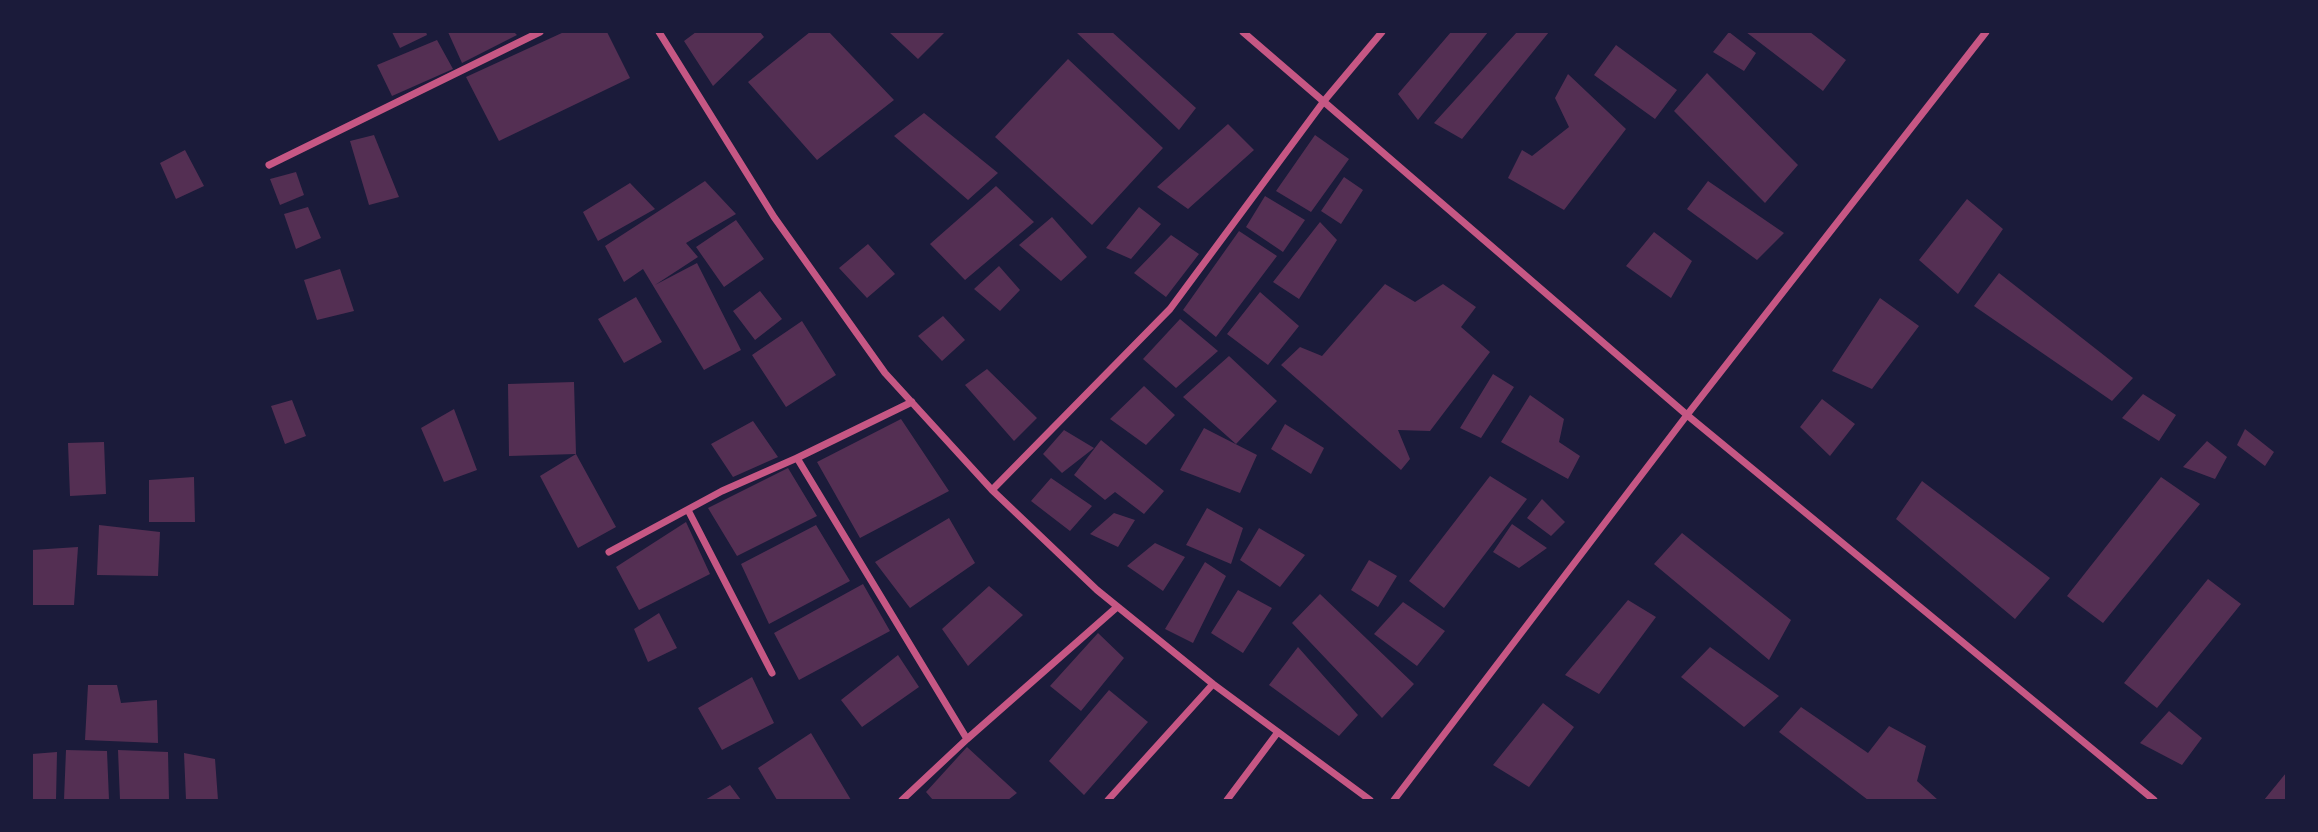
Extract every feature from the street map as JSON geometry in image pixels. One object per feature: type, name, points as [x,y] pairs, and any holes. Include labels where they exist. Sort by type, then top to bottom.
[{"type":"street","points":[[269,165],[540,32]]},
{"type":"street","points":[[659,32],[775,217],[885,373],[992,490],[1117,607],[1213,684],[1370,800]]},
{"type":"street","points":[[1243,32],[1687,415],[2154,800]]},
{"type":"street","points":[[992,490],[1170,309],[1324,101],[1382,32]]},
{"type":"street","points":[[1394,800],[1687,415],[1986,32]]},
{"type":"street","points":[[609,552],[722,491],[912,402]]},
{"type":"street","points":[[797,458],[967,739]]},
{"type":"street","points":[[688,510],[772,673]]},
{"type":"street","points":[[902,800],[1117,607]]},
{"type":"street","points":[[1108,800],[1213,684]]},
{"type":"street","points":[[1227,800],[1278,732]]},
{"type":"building","points":[[392,32],[426,32],[427,35],[400,48]]},
{"type":"building","points":[[448,32],[514,32],[517,35],[462,63]]},
{"type":"building","points":[[564,32],[607,32],[630,78],[499,141],[466,77]]},
{"type":"building","points":[[696,32],[760,32],[764,37],[713,86],[684,41]]},
{"type":"building","points":[[810,32],[829,32],[894,100],[817,160],[748,82]]},
{"type":"building","points":[[889,32],[945,32],[918,59]]},
{"type":"building","points":[[1076,32],[1112,32],[1196,108],[1179,130]]},
{"type":"building","points":[[1451,32],[1488,32],[1418,120],[1398,94]]},
{"type":"building","points":[[1517,32],[1549,32],[1462,139],[1434,123]]},
{"type":"building","points":[[1729,32],[1756,53],[1744,71],[1713,52]]},
{"type":"building","points":[[1746,32],[1810,32],[1846,60],[1823,91]]},
{"type":"building","points":[[437,40],[453,69],[392,96],[377,65]]},
{"type":"building","points":[[1616,45],[1677,90],[1655,119],[1594,75]]},
{"type":"building","points":[[1068,59],[1163,148],[1092,225],[995,137]]},
{"type":"building","points":[[1707,73],[1798,165],[1765,203],[1674,111]]},
{"type":"building","points":[[1568,74],[1626,129],[1564,210],[1508,178],[1522,150],[1532,156],[1569,127],[1555,98]]},
{"type":"building","points":[[924,113],[998,173],[968,200],[894,136]]},
{"type":"building","points":[[1228,124],[1254,150],[1188,209],[1157,187]]},
{"type":"building","points":[[374,135],[399,197],[369,205],[350,141]]},
{"type":"building","points":[[1315,135],[1349,159],[1311,212],[1276,191]]},
{"type":"building","points":[[185,150],[204,186],[176,199],[160,163]]},
{"type":"building","points":[[296,172],[304,195],[280,205],[270,179]]},
{"type":"building","points":[[1344,177],[1363,190],[1341,224],[1321,211]]},
{"type":"building","points":[[705,181],[736,214],[686,243],[698,257],[655,285],[697,263],[741,350],[704,370],[643,269],[624,282],[605,246]]},
{"type":"building","points":[[1708,181],[1784,233],[1757,260],[1687,209]]},
{"type":"building","points":[[630,183],[655,209],[598,241],[583,212]]},
{"type":"building","points":[[996,186],[1034,222],[965,280],[930,244]]},
{"type":"building","points":[[1265,196],[1305,220],[1283,252],[1246,227]]},
{"type":"building","points":[[1967,199],[2003,229],[1958,294],[1919,260]]},
{"type":"building","points":[[308,207],[321,238],[296,249],[284,214]]},
{"type":"building","points":[[1139,207],[1161,224],[1131,259],[1106,248]]},
{"type":"building","points":[[1052,217],[1087,257],[1061,281],[1019,245]]},
{"type":"building","points":[[736,220],[764,259],[724,287],[696,247]]},
{"type":"building","points":[[1320,222],[1337,240],[1299,299],[1273,282]]},
{"type":"building","points":[[1239,231],[1277,256],[1216,337],[1183,310]]},
{"type":"building","points":[[1654,232],[1692,261],[1671,298],[1626,266]]},
{"type":"building","points":[[1171,235],[1199,254],[1166,297],[1134,273]]},
{"type":"building","points":[[868,244],[895,274],[867,298],[839,268]]},
{"type":"building","points":[[999,266],[1020,290],[1000,311],[974,289]]},
{"type":"building","points":[[340,269],[354,311],[317,320],[304,280]]},
{"type":"building","points":[[1999,273],[2133,378],[2112,401],[1974,306]]},
{"type":"building","points":[[1385,284],[1415,302],[1443,284],[1476,307],[1461,327],[1490,352],[1430,431],[1398,430],[1410,459],[1401,470],[1281,365],[1300,347],[1322,356]]},
{"type":"building","points":[[760,291],[782,319],[755,340],[733,311]]},
{"type":"building","points":[[1260,292],[1299,326],[1268,365],[1227,334]]},
{"type":"building","points":[[636,297],[662,342],[624,363],[598,319]]},
{"type":"building","points":[[1880,298],[1919,326],[1872,389],[1832,371]]},
{"type":"building","points":[[943,316],[965,340],[942,361],[918,336]]},
{"type":"building","points":[[1180,319],[1218,351],[1176,388],[1143,359]]},
{"type":"building","points":[[802,321],[836,375],[786,407],[752,355]]},
{"type":"building","points":[[1229,356],[1277,401],[1236,444],[1183,397]]},
{"type":"building","points":[[987,369],[1037,418],[1014,441],[965,385]]},
{"type":"building","points":[[1493,374],[1514,387],[1481,438],[1460,428]]},
{"type":"building","points":[[574,382],[576,454],[509,456],[508,384]]},
{"type":"building","points":[[1144,386],[1175,415],[1146,445],[1110,419]]},
{"type":"building","points":[[2143,394],[2176,415],[2159,441],[2122,418]]},
{"type":"building","points":[[1530,395],[1564,419],[1559,442],[1580,456],[1568,479],[1501,442]]},
{"type":"building","points":[[1822,399],[1855,424],[1830,456],[1800,427]]},
{"type":"building","points":[[292,400],[306,436],[285,444],[271,406]]},
{"type":"building","points":[[454,409],[477,470],[444,482],[421,428]]},
{"type":"building","points":[[901,419],[949,491],[860,538],[817,462]]},
{"type":"building","points":[[753,421],[778,457],[733,477],[711,444]]},
{"type":"building","points":[[1285,424],[1324,448],[1311,474],[1271,449]]},
{"type":"building","points":[[1204,428],[1257,455],[1240,493],[1180,470]]},
{"type":"building","points":[[2245,429],[2274,452],[2265,466],[2237,445]]},
{"type":"building","points":[[1064,430],[1094,448],[1062,473],[1043,454]]},
{"type":"building","points":[[1101,440],[1164,491],[1144,514],[1115,492],[1105,500],[1074,475]]},
{"type":"building","points":[[2207,441],[2227,457],[2215,479],[2183,467]]},
{"type":"building","points":[[104,442],[106,494],[70,496],[68,443]]},
{"type":"building","points":[[576,454],[616,527],[578,548],[540,476]]},
{"type":"building","points":[[788,468],[817,516],[737,556],[708,508]]},
{"type":"building","points":[[1490,476],[1527,499],[1444,608],[1409,581]]},
{"type":"building","points":[[194,477],[195,522],[149,522],[149,480]]},
{"type":"building","points":[[2161,477],[2200,504],[2103,623],[2067,596]]},
{"type":"building","points":[[1051,478],[1092,506],[1070,531],[1031,501]]},
{"type":"building","points":[[1922,481],[2050,578],[2015,619],[1896,519]]},
{"type":"building","points":[[1542,499],[1565,522],[1551,536],[1527,518]]},
{"type":"building","points":[[1207,508],[1243,528],[1231,564],[1186,545]]},
{"type":"building","points":[[1114,513],[1135,520],[1118,547],[1090,534]]},
{"type":"building","points":[[949,518],[975,563],[910,608],[875,562]]},
{"type":"building","points":[[686,522],[710,574],[639,610],[616,567]]},
{"type":"building","points":[[1512,524],[1547,548],[1519,568],[1493,552]]},
{"type":"building","points":[[99,525],[160,532],[158,576],[97,575]]},
{"type":"building","points":[[816,525],[850,581],[769,624],[741,564]]},
{"type":"building","points":[[1259,528],[1305,555],[1280,587],[1240,560]]},
{"type":"building","points":[[1682,533],[1791,620],[1769,660],[1654,564]]},
{"type":"building","points":[[1155,543],[1185,557],[1163,591],[1127,566]]},
{"type":"building","points":[[78,547],[74,605],[32,605],[32,550]]},
{"type":"building","points":[[1369,560],[1397,576],[1378,607],[1351,590]]},
{"type":"building","points":[[1205,562],[1226,576],[1193,643],[1165,629]]},
{"type":"building","points":[[2208,579],[2241,604],[2157,708],[2124,683]]},
{"type":"building","points":[[863,584],[890,631],[799,680],[774,633]]},
{"type":"building","points":[[989,586],[1023,615],[968,666],[942,629]]},
{"type":"building","points":[[1238,590],[1272,608],[1243,653],[1211,633]]},
{"type":"building","points":[[1320,594],[1414,684],[1382,718],[1292,623]]},
{"type":"building","points":[[1628,600],[1656,617],[1599,694],[1565,675]]},
{"type":"building","points":[[1403,602],[1445,631],[1417,666],[1374,634]]},
{"type":"building","points":[[659,613],[677,648],[648,662],[634,629]]},
{"type":"building","points":[[1098,633],[1124,658],[1081,711],[1050,686]]},
{"type":"building","points":[[1298,647],[1358,715],[1339,736],[1269,685]]},
{"type":"building","points":[[1710,647],[1779,696],[1744,727],[1681,677]]},
{"type":"building","points":[[898,655],[919,687],[862,727],[841,700]]},
{"type":"building","points":[[752,677],[774,723],[722,750],[698,708]]},
{"type":"building","points":[[88,685],[117,685],[121,703],[157,700],[158,743],[85,740]]},
{"type":"building","points":[[1109,690],[1148,722],[1084,795],[1049,761]]},
{"type":"building","points":[[1543,703],[1574,727],[1529,787],[1493,765]]},
{"type":"building","points":[[1801,707],[1868,753],[1889,726],[1926,746],[1917,781],[1938,800],[1868,800],[1779,732]]},
{"type":"building","points":[[2169,711],[2202,738],[2182,765],[2140,743]]},
{"type":"building","points":[[811,733],[851,800],[777,800],[758,768]]},
{"type":"building","points":[[967,747],[1017,793],[1008,800],[933,800],[926,792]]},
{"type":"building","points":[[66,750],[107,751],[109,800],[64,800]]},
{"type":"building","points":[[118,750],[168,752],[169,800],[120,800]]},
{"type":"building","points":[[57,752],[56,800],[32,800],[32,754]]},
{"type":"building","points":[[184,753],[215,759],[218,800],[186,800]]},
{"type":"building","points":[[2286,773],[2286,800],[2264,800]]},
{"type":"building","points":[[730,785],[741,800],[705,800]]}]
